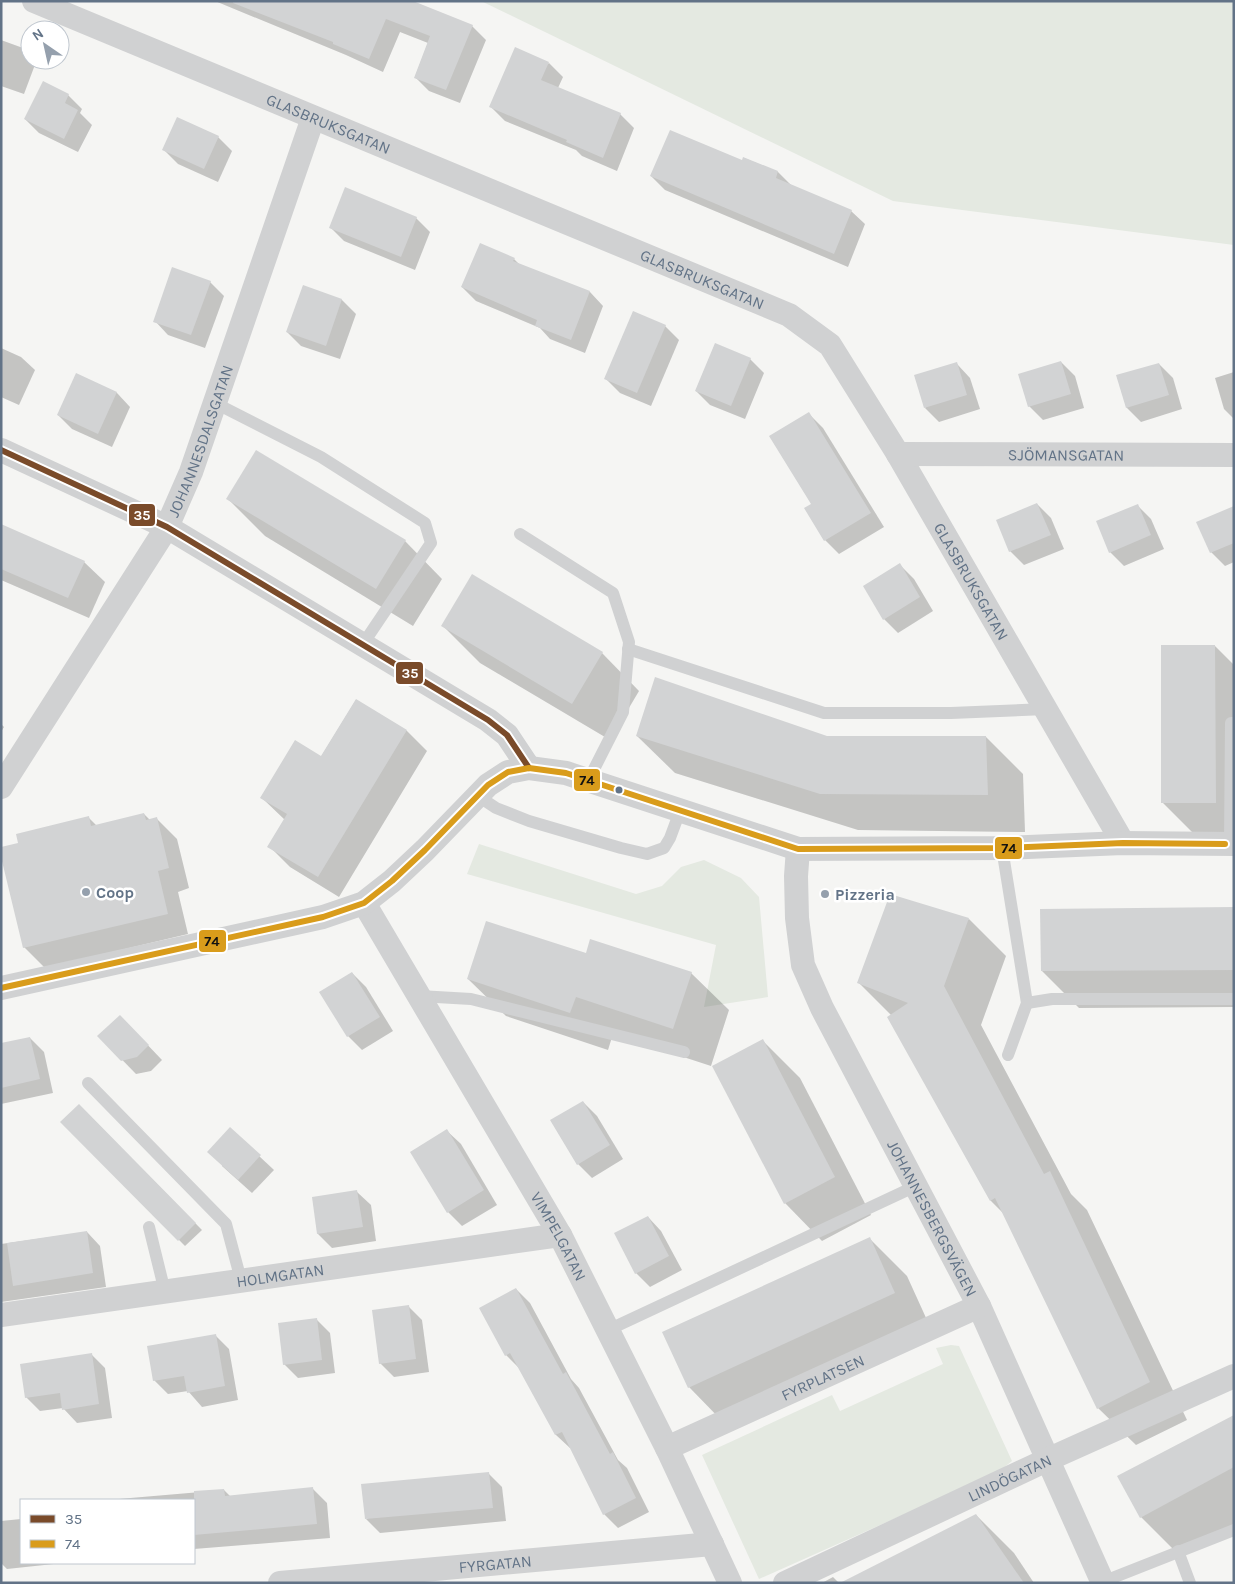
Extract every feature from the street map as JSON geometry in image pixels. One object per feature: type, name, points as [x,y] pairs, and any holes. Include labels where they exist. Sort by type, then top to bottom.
[{"type":"street","name":"GLASBRUKSGATAN","points":[[34,1],[789,315],[830,345],[898,454],[1123,843]]},
{"type":"street","name":"JOHANNESDALSGATAN","points":[[1,787],[167,527],[191,472],[313,118]]},
{"type":"street","points":[[1,450],[167,527],[363,644],[488,720],[507,735],[529,768]]},
{"type":"street","name":"SJÖMANSGATAN","points":[[898,454],[1234,455]]},
{"type":"street","points":[[1,988],[323,917],[364,903],[392,881],[488,785],[508,772],[529,768],[566,773],[798,849],[1002,848],[1123,843],[1232,844]]},
{"type":"street","name":"JOHANNESBERGSVÄGEN","points":[[798,849],[796,876],[797,918],[803,965],[822,1008],[979,1306],[1103,1582]]},
{"type":"street","name":"VIMPELGATAN","points":[[364,903],[560,1235],[667,1448],[730,1583]]},
{"type":"street","name":"HOLMGATAN","points":[[1,1315],[560,1235]]},
{"type":"street","name":"FYRPLATSEN","points":[[667,1448],[979,1306]]},
{"type":"street","name":"LINDÖGATAN","points":[[784,1583],[1049,1459],[1234,1376]]},
{"type":"street","name":"FYRGATAN","points":[[280,1583],[712,1544]]},
{"type":"lane","points":[[215,403],[322,457],[425,523],[430,543],[363,644]]},
{"type":"lane","points":[[520,534],[613,594],[629,642],[623,712],[588,781]]},
{"type":"lane","points":[[628,649],[824,713],[951,713],[1046,709]]},
{"type":"lane","points":[[1232,844],[1231,723],[1234,723]]},
{"type":"lane","points":[[478,796],[496,808],[529,821],[647,854],[664,848],[670,838],[680,811]]},
{"type":"lane","points":[[1002,848],[1027,1003],[1008,1055]]},
{"type":"lane","points":[[419,996],[471,1000],[684,1052]]},
{"type":"lane","points":[[1027,1003],[1052,999],[1234,999]]},
{"type":"lane","points":[[88,1083],[226,1224],[241,1280]]},
{"type":"lane","points":[[608,1330],[916,1186]]},
{"type":"lane","points":[[149,1227],[165,1292]]},
{"type":"lane","points":[[1103,1582],[1234,1530]]},
{"type":"lane","points":[[1178,1551],[1190,1583]]},
{"type":"shaded area","points":[[481,1],[1234,1],[1234,245],[893,201]]},
{"type":"shaded area","points":[[479,844],[636,894],[662,886],[681,867],[704,860],[741,878],[759,897],[768,997],[704,1007],[716,945],[467,874]]},
{"type":"shaded area","points":[[951,1345],[959,1346],[1012,1461],[997,1473],[759,1579],[702,1455],[832,1395],[840,1411],[943,1364],[936,1348]]},
{"type":"building","points":[[233,1],[413,1],[473,25],[446,90],[414,78],[430,36],[386,19],[369,59],[333,44],[333,42],[233,3]]},
{"type":"building","points":[[515,47],[549,62],[541,80],[621,113],[603,158],[566,142],[567,140],[489,107]]},
{"type":"building","points":[[43,81],[69,94],[65,103],[78,110],[64,139],[24,119]]},
{"type":"building","points":[[177,117],[219,136],[204,169],[162,150]]},
{"type":"building","points":[[670,130],[742,160],[743,157],[778,171],[776,178],[852,210],[834,254],[650,176]]},
{"type":"building","points":[[345,187],[417,217],[401,257],[329,228]]},
{"type":"building","points":[[480,243],[515,258],[513,261],[590,291],[571,340],[535,326],[537,320],[461,287]]},
{"type":"building","points":[[172,267],[211,281],[191,335],[153,322]]},
{"type":"building","points":[[303,285],[342,299],[326,346],[286,332]]},
{"type":"building","points":[[633,311],[666,325],[637,393],[604,379]]},
{"type":"building","points":[[715,343],[751,358],[731,406],[695,391]]},
{"type":"building","points":[[1061,361],[1071,394],[1028,407],[1018,374]]},
{"type":"building","points":[[957,362],[967,395],[924,408],[914,375]]},
{"type":"building","points":[[1159,363],[1169,395],[1126,408],[1116,375]]},
{"type":"building","points":[[76,373],[117,392],[98,434],[57,415]]},
{"type":"building","points":[[809,412],[871,513],[824,541],[804,508],[811,504],[769,436]]},
{"type":"building","points":[[256,450],[406,540],[376,589],[226,499]]},
{"type":"building","points":[[1037,503],[1051,535],[1009,552],[996,520]]},
{"type":"building","points":[[1138,504],[1151,535],[1109,553],[1096,521]]},
{"type":"building","points":[[1234,506],[1234,543],[1210,553],[1196,522]]},
{"type":"building","points":[[1,524],[85,561],[68,598],[1,569]]},
{"type":"building","points":[[900,563],[920,597],[883,620],[863,586]]},
{"type":"building","points":[[472,574],[603,652],[572,704],[441,626]]},
{"type":"building","points":[[1161,645],[1215,645],[1216,803],[1161,803]]},
{"type":"building","points":[[655,677],[827,736],[986,736],[988,795],[820,794],[636,736]]},
{"type":"building","points":[[356,699],[407,730],[318,877],[267,847],[287,814],[260,798],[295,740],[321,756]]},
{"type":"building","name":"Coop","points":[[144,813],[146,820],[157,817],[169,868],[158,871],[168,914],[23,948],[1,857],[1,847],[18,843],[16,834],[89,816],[91,826]]},
{"type":"building","points":[[890,894],[969,918],[944,986],[1044,1174],[1050,1171],[1150,1382],[1097,1409],[995,1198],[990,1201],[887,1017],[908,1003],[857,983]]},
{"type":"building","points":[[1234,907],[1234,970],[1041,971],[1040,909]]},
{"type":"building","points":[[486,921],[586,953],[590,939],[692,972],[673,1029],[576,997],[570,1013],[467,979]]},
{"type":"building","points":[[352,972],[380,1017],[347,1037],[319,992]]},
{"type":"building","points":[[120,1015],[149,1045],[137,1057],[121,1061],[97,1036]]},
{"type":"building","points":[[30,1037],[40,1079],[1,1088],[1,1043]]},
{"type":"building","points":[[763,1039],[835,1177],[784,1204],[712,1066]]},
{"type":"building","points":[[583,1101],[610,1145],[577,1165],[550,1120]]},
{"type":"building","points":[[79,1104],[196,1223],[178,1241],[60,1122]]},
{"type":"building","points":[[230,1127],[261,1155],[238,1180],[207,1152]]},
{"type":"building","points":[[447,1129],[484,1190],[447,1213],[410,1152]]},
{"type":"building","points":[[357,1190],[363,1227],[317,1234],[312,1197]]},
{"type":"building","points":[[648,1216],[669,1256],[635,1274],[614,1233]]},
{"type":"building","points":[[87,1231],[93,1273],[13,1286],[7,1243]]},
{"type":"building","points":[[870,1237],[895,1293],[688,1388],[662,1332]]},
{"type":"building","points":[[516,1288],[563,1374],[566,1372],[610,1454],[613,1452],[636,1498],[603,1515],[562,1432],[555,1435],[510,1353],[505,1356],[479,1308]]},
{"type":"building","points":[[409,1305],[416,1359],[379,1364],[372,1310]]},
{"type":"building","points":[[317,1318],[322,1360],[283,1365],[278,1323]]},
{"type":"building","points":[[216,1334],[225,1386],[187,1393],[184,1376],[153,1381],[147,1346]]},
{"type":"building","points":[[92,1353],[99,1404],[62,1410],[60,1393],[25,1398],[20,1364]]},
{"type":"building","points":[[1234,1415],[1234,1467],[1140,1518],[1117,1476]]},
{"type":"building","points":[[489,1472],[493,1508],[365,1519],[361,1484]]},
{"type":"building","points":[[313,1487],[317,1524],[195,1535],[194,1491],[224,1489],[225,1496]]},
{"type":"building","points":[[976,1514],[1024,1583],[840,1583]]},
{"type":"transit line","name":"35","points":[[1,450],[167,527],[488,720],[507,735],[529,768]]},
{"type":"transit line","name":"74","points":[[1,988],[323,917],[364,903],[392,881],[425,850],[488,785],[508,772],[529,768],[566,773],[798,849],[1002,848],[1123,843],[1225,844]]},
{"type":"place","name":"Coop","points":[[86,892]]},
{"type":"place","name":"Pizzeria","points":[[825,894]]}]
